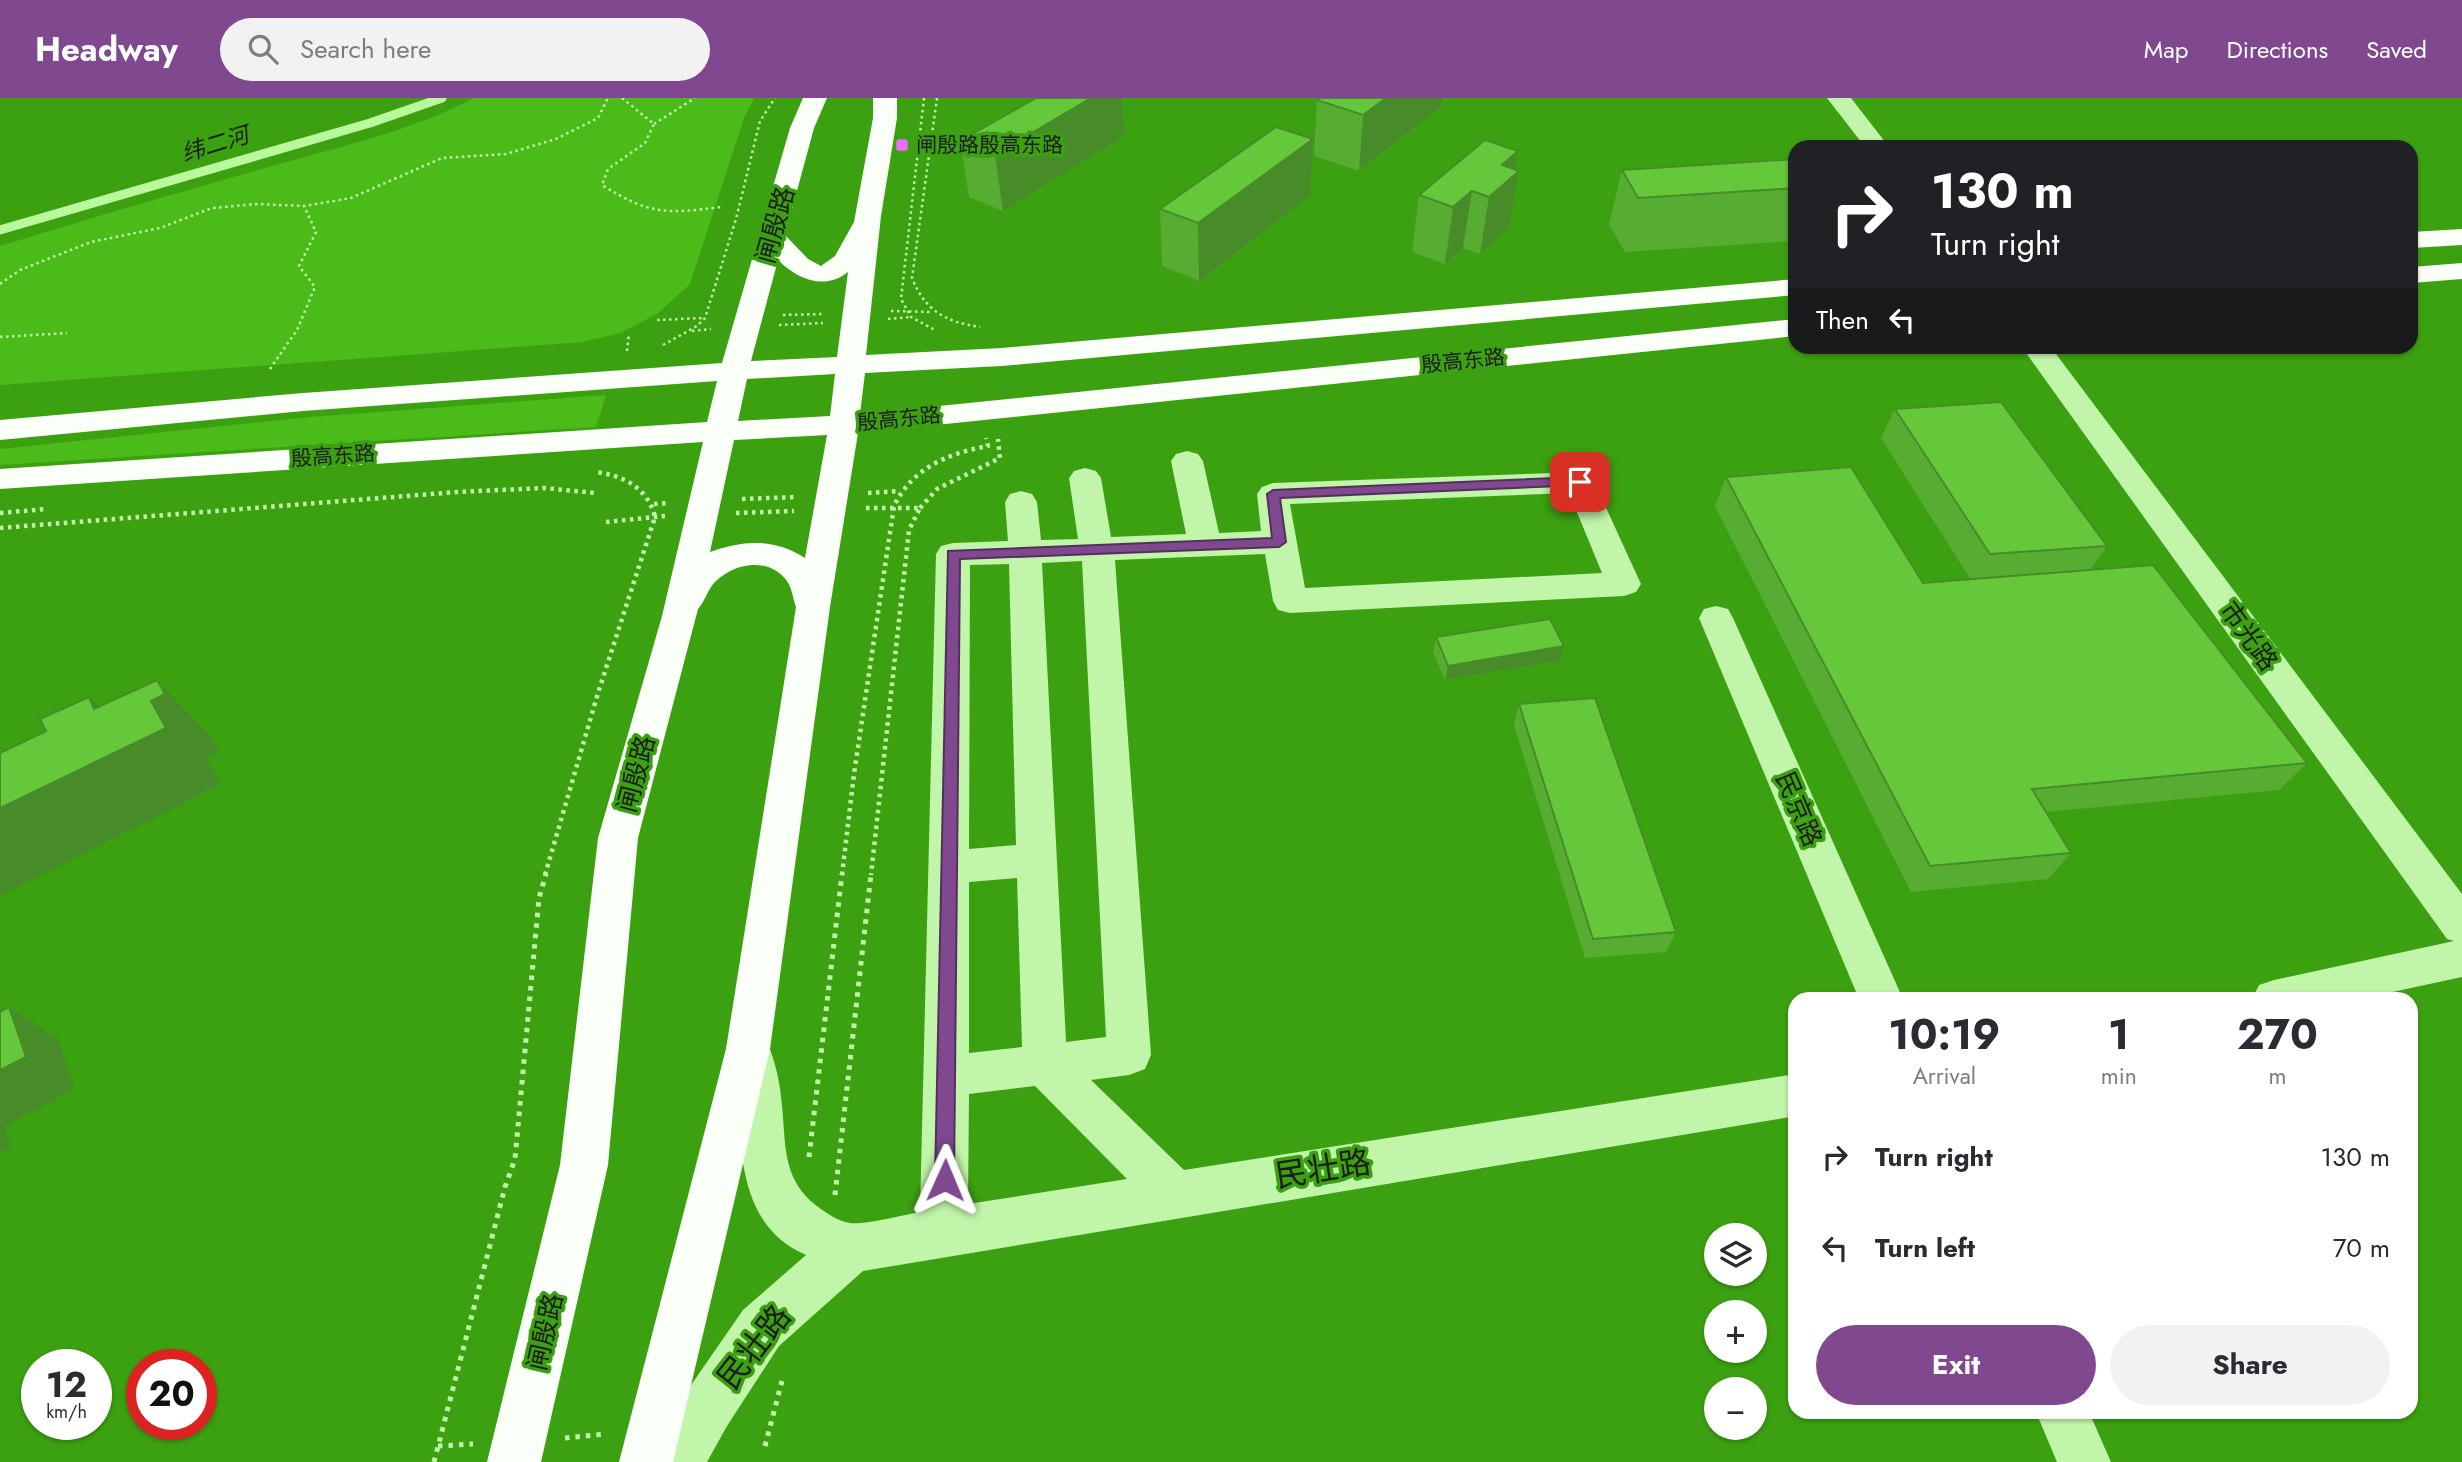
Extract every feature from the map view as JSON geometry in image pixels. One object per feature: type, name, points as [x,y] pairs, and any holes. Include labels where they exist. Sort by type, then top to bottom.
[{"type":"main road","name":"闸殷路","points":[[516,1452],[584,1165],[618,838],[679,616],[747,322],[802,128],[815,98]]},
{"type":"main road","points":[[659,1451],[748,1049],[813,607],[844,425],[868,216],[885,118],[885,98]]},
{"type":"main road","points":[[772,236],[785,254],[804,270],[813,275],[823,275],[833,272],[850,255],[868,216]]},
{"type":"main road","points":[[2418,240],[2462,237]]},
{"type":"main road","points":[[2418,275],[2462,271]]},
{"type":"main road","name":"殷高东路","points":[[0,430],[303,402],[734,371],[1002,357],[1788,288]]},
{"type":"main road","name":"殷高东路","points":[[0,479],[604,438],[844,425],[1788,328]]},
{"type":"main road","points":[[679,616],[700,576],[736,554],[758,552],[794,567],[804,578],[813,607]]},
{"type":"street","points":[[1839,98],[1872,140]]},
{"type":"street","name":"市光路","points":[[2041,354],[2462,926]]},
{"type":"street","points":[[1187,461],[1205,545]]},
{"type":"street","points":[[946,1076],[1129,1055],[1097,549],[1085,478]]},
{"type":"street","points":[[1580,482],[1624,584],[1290,601],[1279,542],[1273,494],[1580,482]]},
{"type":"street","points":[[1021,502],[1045,1066],[1175,1194]]},
{"type":"street","points":[[944,1232],[953,554],[1279,542]]},
{"type":"street","name":"民京路","points":[[1716,618],[1878,992]]},
{"type":"street","points":[[949,867],[1038,860]]},
{"type":"street","points":[[2306,992],[2462,958]]},
{"type":"street","points":[[748,1049],[759,1102],[760,1144],[769,1187],[820,1232]]},
{"type":"street","name":"民壮路","points":[[659,1451],[708,1407],[761,1328],[787,1302],[820,1232],[944,1232],[1788,1096]]},
{"type":"street","points":[[2065,1419],[2084,1462]]},
{"type":"path","points":[[0,284],[20,270],[91,242],[160,228],[212,208],[258,204],[304,206],[351,198],[442,158],[506,154],[556,139],[598,118],[608,98]]},
{"type":"path","points":[[622,98],[654,124]]},
{"type":"path","points":[[695,98],[654,124],[645,143],[608,169],[602,186],[637,207],[662,214],[721,207]]},
{"type":"path","name":"闸殷路","points":[[705,318],[736,219],[760,121],[775,98]]},
{"type":"path","points":[[905,311],[901,299],[924,98]]},
{"type":"path","points":[[932,312],[923,304],[912,278],[937,98]]},
{"type":"path","points":[[270,369],[297,330],[315,287],[299,265],[316,232],[304,206]]},
{"type":"path","points":[[657,320],[705,318],[747,322],[857,317],[905,311],[932,312],[966,325],[996,328],[1002,357]]},
{"type":"path","points":[[691,331],[747,322],[911,317]]},
{"type":"path","points":[[657,348],[691,331],[705,318]]},
{"type":"path","points":[[0,337],[67,333]]},
{"type":"path","points":[[627,355],[635,353]]},
{"type":"path","points":[[820,1232],[835,1194],[909,530],[920,508],[937,489],[1000,458],[996,409]]},
{"type":"path","points":[[606,522],[655,517],[704,507],[830,503],[899,491],[928,467],[988,446]]},
{"type":"path","points":[[434,1462],[505,1187],[515,1159],[539,898],[598,693],[655,517],[653,504],[637,488],[616,475]]},
{"type":"path","points":[[0,528],[457,492],[544,488],[594,493]]},
{"type":"path","points":[[820,1232],[810,1154],[854,774],[894,506],[899,491]]},
{"type":"path","points":[[653,504],[704,507],[830,503],[920,508]]},
{"type":"path","points":[[765,1446],[785,1371]]},
{"type":"path","points":[[438,1446],[516,1452],[659,1451]]},
{"type":"green space","points":[[474,98],[754,98],[744,118],[690,284],[657,314],[620,333],[583,342],[0,385],[0,246],[375,137],[425,120]]},
{"type":"green space","points":[[606,395],[596,427],[0,465],[0,449],[310,417]]},
{"type":"building","points":[[1036,98],[1091,98],[995,155],[960,141]]},
{"type":"building","points":[[1386,98],[1363,115],[1317,100]]},
{"type":"building","points":[[1276,127],[1313,139],[1198,223],[1160,209]]},
{"type":"building","points":[[1485,140],[1518,151],[1502,165],[1519,171],[1489,197],[1472,191],[1453,207],[1419,195]]},
{"type":"building","points":[[1788,160],[1788,189],[1638,198],[1622,170]]},
{"type":"building","points":[[2001,402],[2107,546],[1990,554],[1895,409]]},
{"type":"building","points":[[1851,467],[1923,583],[2153,565],[2307,763],[2032,789],[2071,853],[1930,866],[1726,477]]},
{"type":"building","points":[[1550,619],[1564,646],[1448,666],[1436,637]]},
{"type":"building","points":[[157,680],[165,694],[151,701],[166,728],[0,808],[0,753],[46,731],[40,719],[89,697],[94,709]]},
{"type":"building","points":[[1595,698],[1676,932],[1593,939],[1519,704]]},
{"type":"building","points":[[9,1007],[26,1057],[0,1070],[0,1012]]},
{"type":"waterway","name":"纬二河","points":[[0,230],[370,123],[442,98]]},
{"type":"place","name":"闸殷路殷高东路","points":[[902,145]]},
{"type":"route","points":[[945,1180],[953,554],[1279,542],[1273,494],[1580,482]]}]
